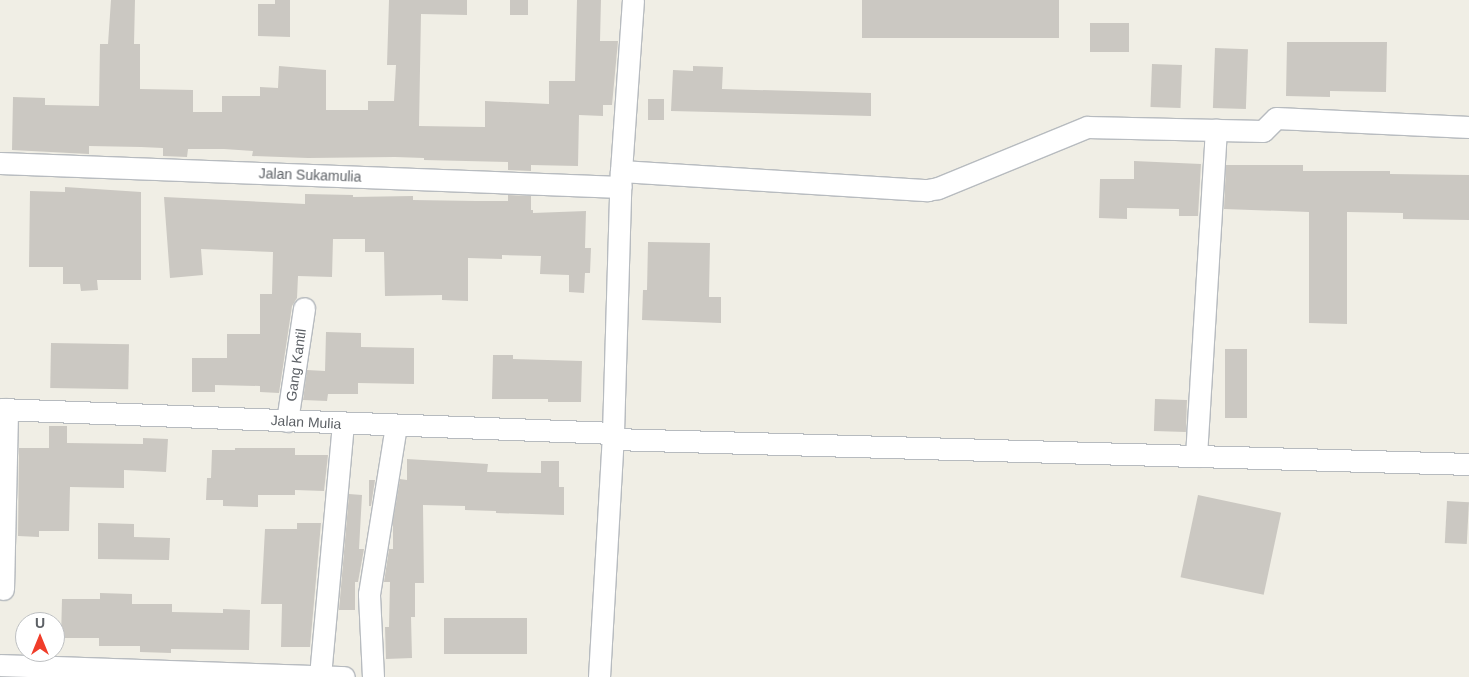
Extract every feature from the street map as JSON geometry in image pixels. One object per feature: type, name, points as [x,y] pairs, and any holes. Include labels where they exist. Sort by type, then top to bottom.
[{"type":"street","points":[[600,677],[613,436],[621,179],[633,0]]},
{"type":"street","name":"Jalan Sukamulia","points":[[0,162],[621,179],[932,190],[1087,127],[1263,131],[1276,118],[1469,127]]},
{"type":"street","points":[[1196,456],[1216,130]]},
{"type":"street","name":"Gang Kantil","points":[[287,421],[304,308]]},
{"type":"street","points":[[3,409],[3,589]]},
{"type":"street","name":"Jalan Mulia","points":[[3,409],[613,436],[1469,464]]},
{"type":"street","points":[[320,676],[343,424]]},
{"type":"street","points":[[374,677],[369,594],[396,426]]},
{"type":"street","points":[[0,664],[344,677]]},
{"type":"building","points":[[111,0],[135,0],[134,44],[140,44],[140,89],[193,90],[193,112],[222,112],[222,96],[260,96],[260,87],[278,88],[279,66],[326,70],[326,110],[368,110],[368,101],[394,101],[396,65],[387,65],[389,0],[467,0],[467,15],[421,14],[419,126],[485,127],[485,101],[549,104],[549,81],[575,81],[577,0],[601,0],[600,41],[618,41],[612,105],[603,105],[603,116],[579,115],[578,166],[531,165],[531,171],[508,170],[508,162],[424,160],[424,158],[395,157],[308,158],[252,156],[253,151],[224,149],[188,149],[187,157],[163,156],[163,148],[141,147],[89,146],[89,154],[12,150],[13,97],[45,98],[45,105],[99,106],[100,44],[108,44]]},
{"type":"building","points":[[275,0],[290,0],[290,37],[258,36],[258,4],[275,4]]},
{"type":"building","points":[[510,0],[528,0],[528,15],[510,15]]},
{"type":"building","points":[[862,0],[1059,0],[1059,38],[862,38]]},
{"type":"building","points":[[1090,23],[1129,23],[1129,52],[1090,52]]},
{"type":"building","points":[[1287,42],[1387,42],[1386,92],[1330,91],[1330,97],[1286,96]]},
{"type":"building","points":[[1215,48],[1248,49],[1246,109],[1213,108]]},
{"type":"building","points":[[1152,64],[1182,65],[1180,108],[1150,107]]},
{"type":"building","points":[[693,66],[723,67],[722,89],[871,93],[871,116],[671,111],[673,70],[693,71]]},
{"type":"building","points":[[648,99],[664,99],[664,120],[648,120]]},
{"type":"building","points":[[1134,161],[1201,164],[1198,216],[1179,216],[1179,209],[1127,208],[1127,219],[1099,218],[1100,179],[1134,179]]},
{"type":"building","points":[[1226,165],[1303,165],[1303,171],[1390,171],[1390,174],[1469,175],[1469,220],[1403,219],[1403,213],[1347,212],[1347,324],[1309,323],[1309,212],[1224,209]]},
{"type":"building","points":[[65,187],[141,192],[141,280],[97,280],[98,290],[81,291],[80,284],[63,284],[63,267],[29,267],[30,191],[65,192]]},
{"type":"building","points":[[305,194],[353,195],[353,197],[413,196],[413,200],[476,201],[508,201],[508,195],[531,196],[531,210],[533,210],[533,213],[586,211],[585,248],[591,248],[590,273],[585,273],[584,293],[569,292],[569,275],[540,274],[541,256],[502,255],[502,259],[468,258],[468,301],[442,300],[442,295],[385,296],[384,252],[365,252],[365,239],[333,239],[332,277],[298,276],[297,298],[292,306],[279,393],[260,392],[260,386],[215,385],[215,392],[192,392],[192,358],[227,358],[227,334],[260,334],[260,294],[272,294],[273,252],[201,249],[203,275],[170,278],[164,197],[305,204]]},
{"type":"building","points":[[648,242],[710,243],[709,297],[721,297],[721,323],[642,320],[643,290],[647,290]]},
{"type":"building","points":[[326,332],[361,333],[361,347],[414,348],[414,384],[358,383],[358,394],[328,394],[327,401],[303,400],[307,370],[325,371]]},
{"type":"building","points":[[51,343],[129,344],[128,389],[50,388]]},
{"type":"building","points":[[1225,349],[1247,349],[1247,418],[1225,418]]},
{"type":"building","points":[[493,355],[513,355],[513,359],[582,361],[581,402],[548,402],[548,399],[492,399]]},
{"type":"building","points":[[1155,399],[1187,400],[1186,432],[1154,431]]},
{"type":"building","points":[[49,426],[67,426],[67,443],[143,444],[143,438],[168,439],[166,472],[124,470],[124,488],[70,487],[69,531],[39,531],[39,537],[18,536],[19,448],[49,448]]},
{"type":"building","points":[[235,448],[295,448],[295,455],[328,455],[324,491],[295,490],[295,495],[258,495],[258,507],[223,506],[223,500],[206,500],[207,478],[211,478],[212,450],[235,450]]},
{"type":"building","points":[[407,459],[488,464],[487,472],[541,473],[541,461],[559,461],[559,487],[564,487],[564,515],[496,513],[496,511],[465,510],[465,506],[423,505],[424,583],[415,583],[415,617],[411,617],[412,658],[386,659],[385,627],[389,627],[390,582],[384,582],[389,549],[393,549],[393,521],[400,479],[407,480]]},
{"type":"building","points":[[369,480],[375,480],[371,506],[369,506]]},
{"type":"building","points":[[349,494],[362,495],[359,549],[364,549],[358,582],[355,582],[355,610],[339,610]]},
{"type":"building","points":[[1198,495],[1281,513],[1264,595],[1181,577]]},
{"type":"building","points":[[1447,501],[1469,502],[1467,544],[1445,543]]},
{"type":"building","points":[[98,523],[134,524],[134,537],[170,538],[169,560],[98,559]]},
{"type":"building","points":[[297,523],[321,523],[310,647],[281,647],[282,604],[261,604],[265,529],[297,529]]},
{"type":"building","points":[[100,593],[132,594],[132,604],[172,604],[172,612],[223,613],[223,609],[250,610],[249,650],[171,649],[171,653],[140,652],[140,646],[99,646],[99,638],[65,638],[65,612],[62,612],[62,599],[100,599]]},
{"type":"building","points":[[444,618],[527,618],[527,654],[444,654]]}]
